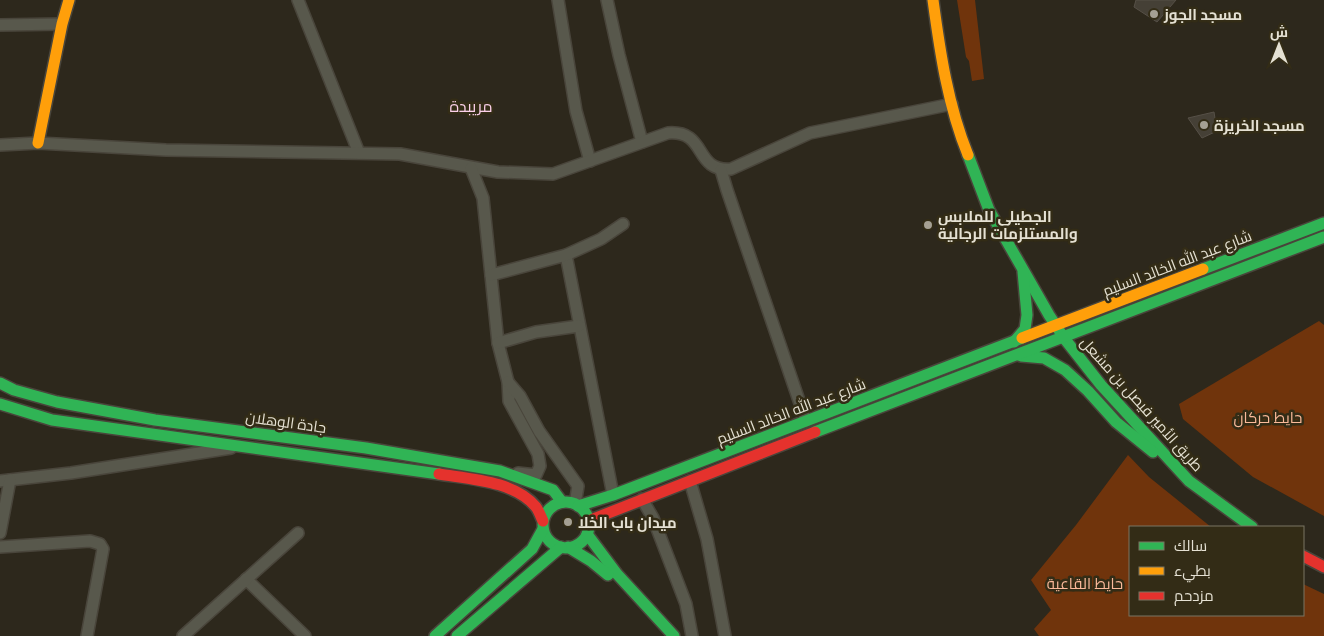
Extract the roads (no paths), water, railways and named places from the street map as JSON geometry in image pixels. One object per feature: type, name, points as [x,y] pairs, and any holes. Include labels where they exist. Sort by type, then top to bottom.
[{"type":"main road","points":[[38,144],[62,24],[69,0]]},
{"type":"main road","name":"طريق الأمير فيصل بن مشعل","points":[[933,0],[940,55],[966,151],[989,210],[1056,326],[1101,385],[1189,481],[1251,526]]},
{"type":"main road","name":"شارع عبد الله الخالد السليم","points":[[576,505],[613,495],[1324,223]]},
{"type":"main road","name":"شارع عبد الله الخالد السليم","points":[[588,521],[1324,237]]},
{"type":"main road","points":[[1014,342],[1024,329],[1027,315],[1023,271]]},
{"type":"main road","points":[[1116,302],[1106,311],[1108,315],[1118,317]]},
{"type":"main road","name":"شارع عبد الله الخالد السليم","points":[[1017,356],[1044,358],[1065,370],[1088,391],[1116,422],[1189,481]]},
{"type":"main road","name":"جادة الوهلان","points":[[0,383],[14,390],[57,402],[155,420],[366,448],[500,471],[552,490],[562,502]]},
{"type":"main road","name":"جادة الوهلان","points":[[0,404],[52,420],[360,462],[496,483],[520,494],[536,507],[544,525]]},
{"type":"main road","points":[[435,636],[532,548],[550,509],[562,502],[576,505],[586,515],[588,521],[587,534],[597,550],[674,636]]},
{"type":"main road","points":[[544,525],[550,540],[591,561],[648,608]]},
{"type":"main road","points":[[457,636],[564,547],[579,543],[587,534]]},
{"type":"main road","points":[[1304,557],[1324,567]]},
{"type":"street","points":[[298,0],[360,153]]},
{"type":"street","points":[[558,0],[576,111],[590,161]]},
{"type":"street","points":[[607,0],[619,55],[642,142]]},
{"type":"street","points":[[0,25],[62,24]]},
{"type":"street","points":[[0,145],[38,144],[166,150],[400,154],[498,172],[553,174],[668,133],[679,132],[690,137],[713,168],[721,170],[730,169],[810,133],[952,104]]},
{"type":"street","points":[[471,168],[483,198],[498,343],[508,382],[509,401],[538,454],[540,466],[536,475],[500,471]]},
{"type":"street","points":[[721,170],[806,421]]},
{"type":"street","points":[[491,275],[566,255],[600,240],[623,224]]},
{"type":"street","points":[[566,255],[613,495]]},
{"type":"street","points":[[498,343],[536,332],[579,326]]},
{"type":"street","points":[[508,382],[520,396],[540,431],[578,486],[576,505]]},
{"type":"street","points":[[0,533],[5,480],[72,473],[240,446]]},
{"type":"street","points":[[690,481],[707,539],[725,636]]},
{"type":"street","points":[[642,499],[653,518],[686,604],[692,636]]},
{"type":"street","points":[[184,636],[298,533]]},
{"type":"street","points":[[0,547],[90,541],[100,544],[103,549],[86,636]]},
{"type":"street","points":[[246,579],[305,636]]},
{"type":"place","name":"مسجد الجوز","points":[[1154,14]]},
{"type":"place","name":"مسجد الخريزة","points":[[1204,125]]},
{"type":"place","name":"الجطيلي للملابس والمستلزمات الرجالية","points":[[928,225]]},
{"type":"place","name":"ميدان باب الخلا","points":[[568,522]]},
{"type":"district","name":"مريبدة","points":[[471,106]]},
{"type":"park label","name":"حايط حركان","points":[[1268,417]]},
{"type":"park label","name":"حايط القاعية","points":[[1085,583]]}]
